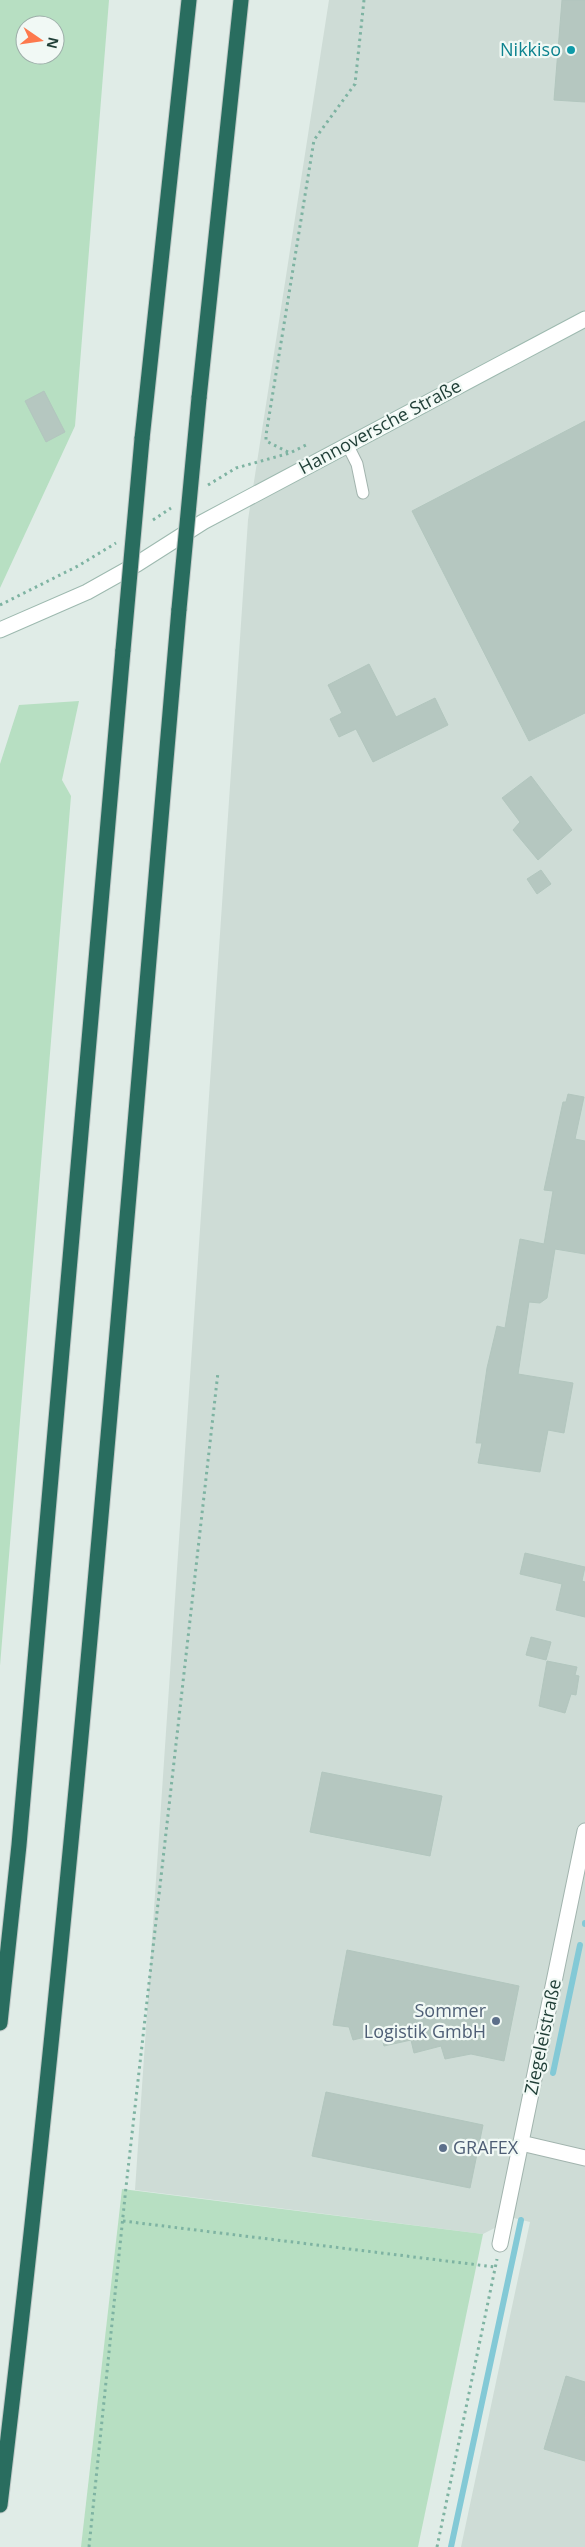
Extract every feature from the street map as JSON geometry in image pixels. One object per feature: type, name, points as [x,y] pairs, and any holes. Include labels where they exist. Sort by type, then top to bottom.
[{"type":"highway","points":[[0,2023],[19,1845],[142,439],[189,0]]},
{"type":"highway","points":[[0,2505],[29,2266],[71,1856],[179,609],[241,0]]},
{"type":"main road","name":"Hannoversche Straße","points":[[0,630],[87,592],[137,564],[177,537],[347,444],[585,319]]},
{"type":"main road","name":"Ziegeleistraße","points":[[500,2244],[585,1830]]},
{"type":"main road","points":[[521,2143],[585,2158]]},
{"type":"lane","points":[[347,444],[357,464],[363,493]]},
{"type":"path","points":[[290,453],[266,441],[266,435],[312,150],[314,140],[355,84],[364,0]]},
{"type":"path","points":[[202,488],[236,468],[290,453],[316,440]]},
{"type":"path","points":[[144,525],[178,504]]},
{"type":"path","points":[[0,605],[78,566],[119,540]]},
{"type":"path","points":[[89,2547],[123,2221],[218,1372]]},
{"type":"path","points":[[123,2221],[495,2266]]},
{"type":"path","points":[[437,2547],[500,2244]]},
{"type":"shaded area","points":[[329,0],[585,0],[585,2547],[461,2547],[530,2222],[514,2218],[483,2234],[135,2190],[248,520]]},
{"type":"green space","points":[[0,0],[109,0],[75,426],[0,588]]},
{"type":"green space","points":[[79,701],[62,780],[71,796],[0,1666],[0,764],[19,705]]},
{"type":"green space","points":[[122,2189],[483,2234],[418,2547],[81,2547]]},
{"type":"building","name":"Nikkiso","points":[[562,0],[585,0],[585,102],[554,100]]},
{"type":"building","points":[[44,391],[65,432],[46,442],[25,401]]},
{"type":"building","points":[[585,421],[585,713],[529,741],[412,511]]},
{"type":"building","points":[[369,664],[396,717],[435,698],[448,725],[373,762],[356,729],[339,737],[330,719],[342,713],[328,685]]},
{"type":"building","points":[[531,776],[572,830],[538,860],[513,830],[520,822],[502,798]]},
{"type":"building","points":[[541,870],[551,884],[537,894],[527,879]]},
{"type":"building","points":[[568,1094],[584,1097],[575,1139],[585,1141],[585,1254],[555,1249],[547,1298],[540,1303],[529,1302],[518,1374],[573,1383],[564,1433],[548,1430],[540,1472],[478,1463],[482,1443],[476,1443],[487,1368],[497,1326],[505,1328],[520,1239],[544,1244],[553,1191],[544,1190],[563,1102],[566,1102]]},
{"type":"building","points":[[525,1553],[585,1567],[582,1581],[585,1582],[585,1617],[556,1610],[562,1584],[520,1574]]},
{"type":"building","points":[[531,1637],[551,1642],[546,1660],[526,1655]]},
{"type":"building","points":[[547,1661],[577,1667],[575,1675],[579,1676],[576,1695],[571,1694],[565,1713],[539,1706]]},
{"type":"building","points":[[322,1772],[442,1796],[430,1856],[310,1832]]},
{"type":"building","points":[[347,1950],[519,1986],[504,2061],[471,2054],[445,2059],[441,2046],[414,2053],[411,2040],[384,2046],[381,2033],[353,2040],[349,2027],[333,2025]]},
{"type":"building","points":[[326,2092],[483,2125],[470,2188],[312,2156]]},
{"type":"building","points":[[566,2376],[585,2382],[585,2461],[544,2449]]},
{"type":"waterway","points":[[553,2073],[580,1945]]},
{"type":"waterway","points":[[451,2547],[521,2220]]},
{"type":"place","name":"Nikkiso","points":[[571,50]]},
{"type":"place","name":"Sommer Logistik GmbH","points":[[496,2021]]},
{"type":"place","name":"GRAFEX","points":[[443,2148]]}]
